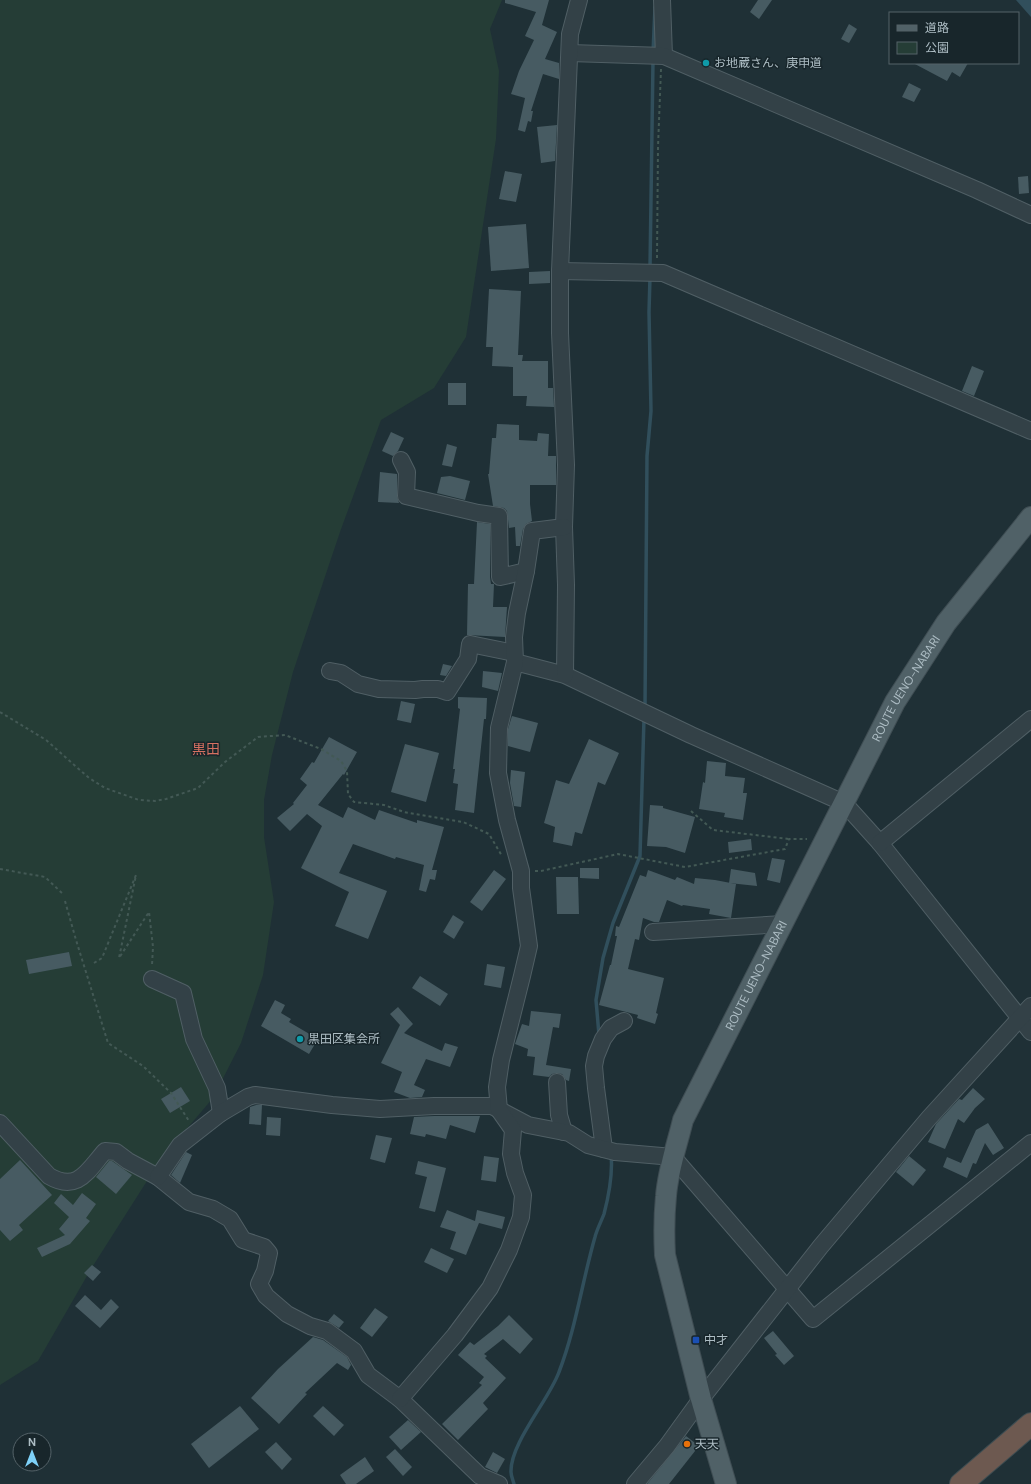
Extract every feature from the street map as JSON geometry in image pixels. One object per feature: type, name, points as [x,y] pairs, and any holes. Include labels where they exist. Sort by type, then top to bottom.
[{"type":"highway","points":[[961,1484],[1031,1424]]},
{"type":"main road","name":"ROUTE UENO-NABARI","points":[[726,1484],[701,1399],[665,1255],[664,1238],[666,1195],[673,1157],[684,1120],[895,702],[946,623],[1031,517]]},
{"type":"street","points":[[565,675],[566,585],[564,527],[566,465],[560,333],[560,270],[570,34],[579,0]]},
{"type":"street","points":[[662,0],[664,56]]},
{"type":"street","points":[[570,53],[664,56],[1031,215]]},
{"type":"street","points":[[560,270],[662,273],[1031,431]]},
{"type":"street","points":[[401,460],[408,472],[406,496],[478,513],[499,516],[500,577],[526,571]]},
{"type":"street","points":[[400,1399],[454,1335],[490,1288],[510,1250],[522,1217],[523,1195],[515,1173],[511,1154],[513,1130],[499,1110],[497,1087],[501,1060],[529,946],[521,888],[521,871],[507,820],[498,773],[499,728],[514,658],[514,637],[517,613],[526,571],[532,531],[564,527]]},
{"type":"street","points":[[330,672],[341,673],[358,684],[379,689],[438,689],[447,692],[468,659],[470,644],[565,675],[644,713],[844,803],[880,843],[1031,1032]]},
{"type":"street","points":[[880,843],[1031,719]]},
{"type":"street","points":[[653,932],[783,924]]},
{"type":"street","points":[[152,979],[183,993],[194,1039],[217,1088],[221,1113]]},
{"type":"street","points":[[635,1484],[667,1446],[701,1399],[822,1246],[929,1118],[1031,1006]]},
{"type":"street","points":[[609,1151],[596,1088],[594,1066],[596,1056],[603,1039],[611,1028],[624,1021]]},
{"type":"street","points":[[557,1082],[559,1115],[564,1132]]},
{"type":"street","points":[[158,1177],[180,1145],[221,1113],[248,1097],[255,1096],[380,1109],[434,1106],[492,1106],[528,1125],[569,1133],[588,1145],[609,1151],[673,1157],[813,1320],[1031,1143]]},
{"type":"street","points":[[0,1123],[49,1176],[58,1181],[67,1183],[77,1180],[85,1174],[105,1150],[116,1152],[128,1161],[158,1177],[189,1202],[212,1209],[230,1219],[244,1240],[264,1248],[269,1253],[265,1271],[259,1284],[266,1296],[287,1314],[310,1326],[327,1331],[354,1351],[368,1375],[400,1399],[480,1476],[499,1484]]},
{"type":"path","points":[[662,273],[657,257],[656,228],[659,87],[660,73],[664,56]]},
{"type":"path","points":[[0,712],[46,740],[89,778],[105,788],[139,800],[166,799],[198,788],[225,762],[258,736],[285,736],[321,749],[341,761],[347,771],[348,794],[354,802],[384,805],[404,812],[464,822],[489,834],[502,858],[521,871],[541,871],[618,854],[685,867],[785,849],[789,839]]},
{"type":"path","points":[[691,810],[713,830],[789,839],[826,840]]},
{"type":"path","points":[[0,869],[45,877],[63,894]]},
{"type":"path","points":[[94,963],[102,958],[136,875],[119,958],[149,912],[153,947],[152,979]]},
{"type":"path","points":[[65,901],[108,1043],[143,1066],[171,1093],[180,1107]]},
{"type":"green space","points":[[0,0],[502,0],[490,29],[499,71],[496,139],[466,337],[434,388],[381,420],[340,532],[293,672],[272,755],[264,800],[264,837],[274,902],[263,975],[241,1043],[213,1098],[161,1159],[91,1269],[38,1361],[0,1385]]},
{"type":"water","points":[[1016,0],[1031,0],[1031,17]]},
{"type":"building","points":[[505,0],[549,0],[542,25],[557,32],[545,59],[559,63],[559,79],[543,74],[531,111],[533,111],[531,122],[528,121],[525,132],[518,130],[525,98],[511,94],[519,71],[534,40],[525,36],[536,12],[505,3]]},
{"type":"building","points":[[758,0],[772,0],[759,19],[750,12]]},
{"type":"building","points":[[849,24],[857,29],[849,43],[841,39]]},
{"type":"building","points":[[915,64],[967,64],[960,77],[952,72],[947,81]]},
{"type":"building","points":[[909,83],[921,89],[914,102],[902,97]]},
{"type":"building","points":[[557,125],[555,161],[541,163],[537,127]]},
{"type":"building","points":[[505,171],[522,174],[516,202],[499,199]]},
{"type":"building","points":[[1028,176],[1029,193],[1019,194],[1018,177]]},
{"type":"building","points":[[526,224],[529,268],[491,271],[488,227]]},
{"type":"building","points":[[550,271],[550,283],[529,284],[529,272]]},
{"type":"building","points":[[489,289],[521,291],[518,355],[523,355],[522,361],[548,361],[548,388],[553,388],[554,407],[526,406],[527,396],[513,396],[513,367],[492,366],[493,347],[486,347]]},
{"type":"building","points":[[972,366],[984,371],[974,396],[962,391]]},
{"type":"building","points":[[448,383],[466,383],[466,405],[448,405]]},
{"type":"building","points":[[497,424],[519,425],[519,440],[537,441],[538,433],[549,434],[548,456],[556,456],[556,485],[530,485],[532,521],[526,524],[523,529],[520,546],[516,546],[515,527],[509,528],[507,511],[504,508],[493,506],[488,474],[492,438],[496,438]]},
{"type":"building","points":[[391,432],[404,438],[398,451],[393,456],[382,451]]},
{"type":"building","points":[[447,444],[457,447],[452,467],[442,465]]},
{"type":"building","points":[[380,472],[397,474],[397,496],[399,503],[378,502]]},
{"type":"building","points":[[450,476],[470,481],[465,500],[437,493],[441,477]]},
{"type":"building","points":[[477,522],[490,524],[490,577],[491,584],[494,584],[493,607],[507,607],[505,637],[467,635],[468,584],[474,584]]},
{"type":"building","points":[[443,664],[452,666],[446,676],[440,675]]},
{"type":"building","points":[[483,671],[502,673],[498,691],[482,687]]},
{"type":"building","points":[[458,697],[487,698],[486,719],[484,719],[474,813],[455,810],[458,784],[453,783],[455,769],[453,769],[460,709],[458,708]]},
{"type":"building","points":[[401,701],[415,704],[411,723],[397,720]]},
{"type":"building","points":[[512,716],[538,723],[530,752],[508,746],[508,729]]},
{"type":"building","points":[[329,737],[357,752],[344,775],[343,774],[318,805],[343,818],[348,807],[375,820],[379,810],[417,823],[417,820],[444,827],[432,870],[437,870],[435,880],[430,879],[426,892],[419,890],[424,865],[396,857],[395,859],[353,844],[339,873],[387,891],[368,939],[335,926],[349,892],[301,868],[322,826],[307,814],[290,831],[277,818],[294,804],[293,803],[307,785],[300,779],[312,762],[314,763]]},
{"type":"building","points":[[589,739],[619,753],[605,785],[598,782],[582,834],[575,832],[572,846],[553,842],[555,827],[544,823],[556,780],[569,784]]},
{"type":"building","points":[[405,744],[439,753],[426,802],[391,792]]},
{"type":"building","points":[[707,761],[726,763],[725,776],[745,778],[743,793],[747,793],[743,820],[724,817],[725,813],[699,809],[703,782],[705,783]]},
{"type":"building","points":[[511,770],[525,772],[521,807],[514,806],[510,783]]},
{"type":"building","points":[[650,805],[663,806],[663,808],[695,817],[685,853],[666,847],[647,846]]},
{"type":"building","points":[[751,839],[752,850],[729,853],[728,842]]},
{"type":"building","points":[[772,858],[785,860],[780,883],[767,880]]},
{"type":"building","points":[[580,868],[599,868],[599,879],[580,878]]},
{"type":"building","points":[[731,869],[755,873],[757,886],[729,883]]},
{"type":"building","points":[[494,870],[506,879],[482,911],[470,902]]},
{"type":"building","points":[[648,870],[675,880],[677,877],[694,884],[695,878],[736,884],[731,918],[709,914],[710,909],[682,906],[667,900],[659,922],[654,922],[643,918],[639,940],[635,939],[628,969],[664,978],[655,1024],[637,1018],[638,1015],[599,1005],[611,965],[617,936],[615,936],[616,926],[619,927],[640,875],[646,877]]},
{"type":"building","points":[[556,877],[578,877],[579,914],[557,914]]},
{"type":"building","points":[[453,915],[464,922],[454,939],[443,932]]},
{"type":"building","points":[[69,952],[72,966],[29,974],[26,960]]},
{"type":"building","points":[[487,964],[505,967],[501,988],[484,985]]},
{"type":"building","points":[[420,976],[448,994],[440,1006],[412,988]]},
{"type":"building","points":[[275,1000],[285,1005],[281,1013],[291,1019],[289,1022],[318,1039],[309,1054],[261,1026]]},
{"type":"building","points":[[398,1007],[413,1024],[404,1033],[442,1051],[445,1043],[458,1047],[450,1067],[426,1059],[414,1085],[425,1090],[422,1097],[410,1098],[394,1092],[402,1072],[381,1063],[400,1025],[390,1014]]},
{"type":"building","points":[[531,1011],[561,1014],[559,1028],[553,1027],[546,1065],[571,1069],[569,1081],[566,1080],[562,1074],[557,1073],[552,1074],[549,1077],[533,1075],[535,1057],[527,1056],[528,1049],[515,1044],[522,1024],[529,1026]]},
{"type":"building","points":[[181,1087],[190,1101],[170,1113],[161,1099]]},
{"type":"building","points":[[973,1088],[985,1099],[975,1108],[964,1123],[958,1119],[945,1149],[928,1142],[936,1124],[959,1099],[962,1100]]},
{"type":"building","points":[[262,1105],[261,1125],[249,1124],[250,1107]]},
{"type":"building","points":[[480,1116],[475,1133],[450,1125],[446,1139],[426,1134],[425,1137],[410,1134],[414,1117]]},
{"type":"building","points":[[267,1117],[281,1118],[280,1136],[266,1135]]},
{"type":"building","points":[[988,1123],[1004,1148],[993,1155],[985,1143],[976,1164],[973,1163],[967,1178],[943,1167],[947,1157],[961,1163],[976,1130]]},
{"type":"building","points":[[376,1135],[392,1138],[385,1163],[370,1159]]},
{"type":"building","points":[[186,1152],[192,1155],[180,1183],[171,1175]]},
{"type":"building","points":[[484,1156],[499,1158],[496,1182],[481,1180]]},
{"type":"building","points":[[909,1156],[926,1170],[913,1186],[896,1172]]},
{"type":"building","points":[[20,1160],[52,1195],[19,1225],[23,1230],[10,1241],[0,1230],[0,1179]]},
{"type":"building","points":[[109,1161],[112,1161],[132,1175],[116,1194],[96,1177]]},
{"type":"building","points":[[418,1161],[446,1168],[435,1212],[419,1208],[427,1177],[415,1174]]},
{"type":"building","points":[[82,1193],[96,1204],[86,1218],[90,1221],[70,1244],[42,1257],[37,1248],[65,1235],[59,1229],[69,1217],[54,1203],[61,1194],[73,1205]]},
{"type":"building","points":[[447,1210],[475,1221],[477,1210],[505,1217],[502,1229],[479,1223],[466,1255],[450,1249],[456,1232],[440,1227]]},
{"type":"building","points":[[431,1248],[454,1259],[447,1273],[424,1262]]},
{"type":"building","points":[[92,1265],[101,1272],[93,1281],[84,1273]]},
{"type":"building","points":[[85,1295],[101,1310],[111,1299],[119,1307],[100,1328],[75,1306]]},
{"type":"building","points":[[375,1308],[388,1317],[372,1337],[360,1328]]},
{"type":"building","points":[[334,1314],[344,1322],[339,1328],[328,1321]]},
{"type":"building","points":[[509,1315],[533,1339],[520,1354],[503,1339],[484,1354],[487,1356],[485,1358],[506,1378],[483,1403],[488,1409],[458,1440],[442,1424],[482,1385],[479,1383],[484,1377],[458,1355],[470,1342],[474,1345]]},
{"type":"building","points":[[773,1331],[794,1356],[784,1365],[775,1355],[777,1354],[764,1338]]},
{"type":"building","points":[[313,1337],[323,1340],[347,1357],[351,1365],[348,1370],[337,1363],[305,1393],[307,1394],[279,1424],[251,1398],[278,1369]]},
{"type":"building","points":[[240,1406],[259,1429],[209,1468],[191,1444]]},
{"type":"building","points":[[323,1406],[344,1425],[334,1436],[313,1416]]},
{"type":"building","points":[[408,1420],[421,1432],[401,1450],[389,1437]]},
{"type":"building","points":[[686,1436],[699,1446],[669,1484],[647,1484]]},
{"type":"building","points":[[276,1442],[292,1459],[282,1470],[265,1452]]},
{"type":"building","points":[[395,1449],[412,1467],[403,1476],[386,1457]]},
{"type":"building","points":[[493,1452],[505,1459],[497,1473],[485,1467]]},
{"type":"building","points":[[365,1457],[374,1471],[356,1484],[346,1484],[340,1475]]},
{"type":"waterway","points":[[653,53],[655,7]]},
{"type":"waterway","points":[[650,268],[653,61]]},
{"type":"waterway","points":[[645,708],[647,456],[651,411],[649,312],[650,277]]},
{"type":"waterway","points":[[599,1035],[596,1000],[603,958],[613,923],[640,856],[644,718]]},
{"type":"waterway","points":[[514,1484],[511,1472],[512,1461],[517,1448],[523,1435],[554,1383],[570,1339],[590,1254],[604,1214],[611,1177],[611,1154]]},
{"type":"place","name":"お地蔵さん、庚申道","points":[[706,63]]},
{"type":"place","name":"黒田区集会所","points":[[300,1039]]},
{"type":"place","name":"中才","points":[[696,1340]]},
{"type":"place","name":"天天","points":[[687,1444]]},
{"type":"district","name":"黒田","points":[[206,749]]}]
